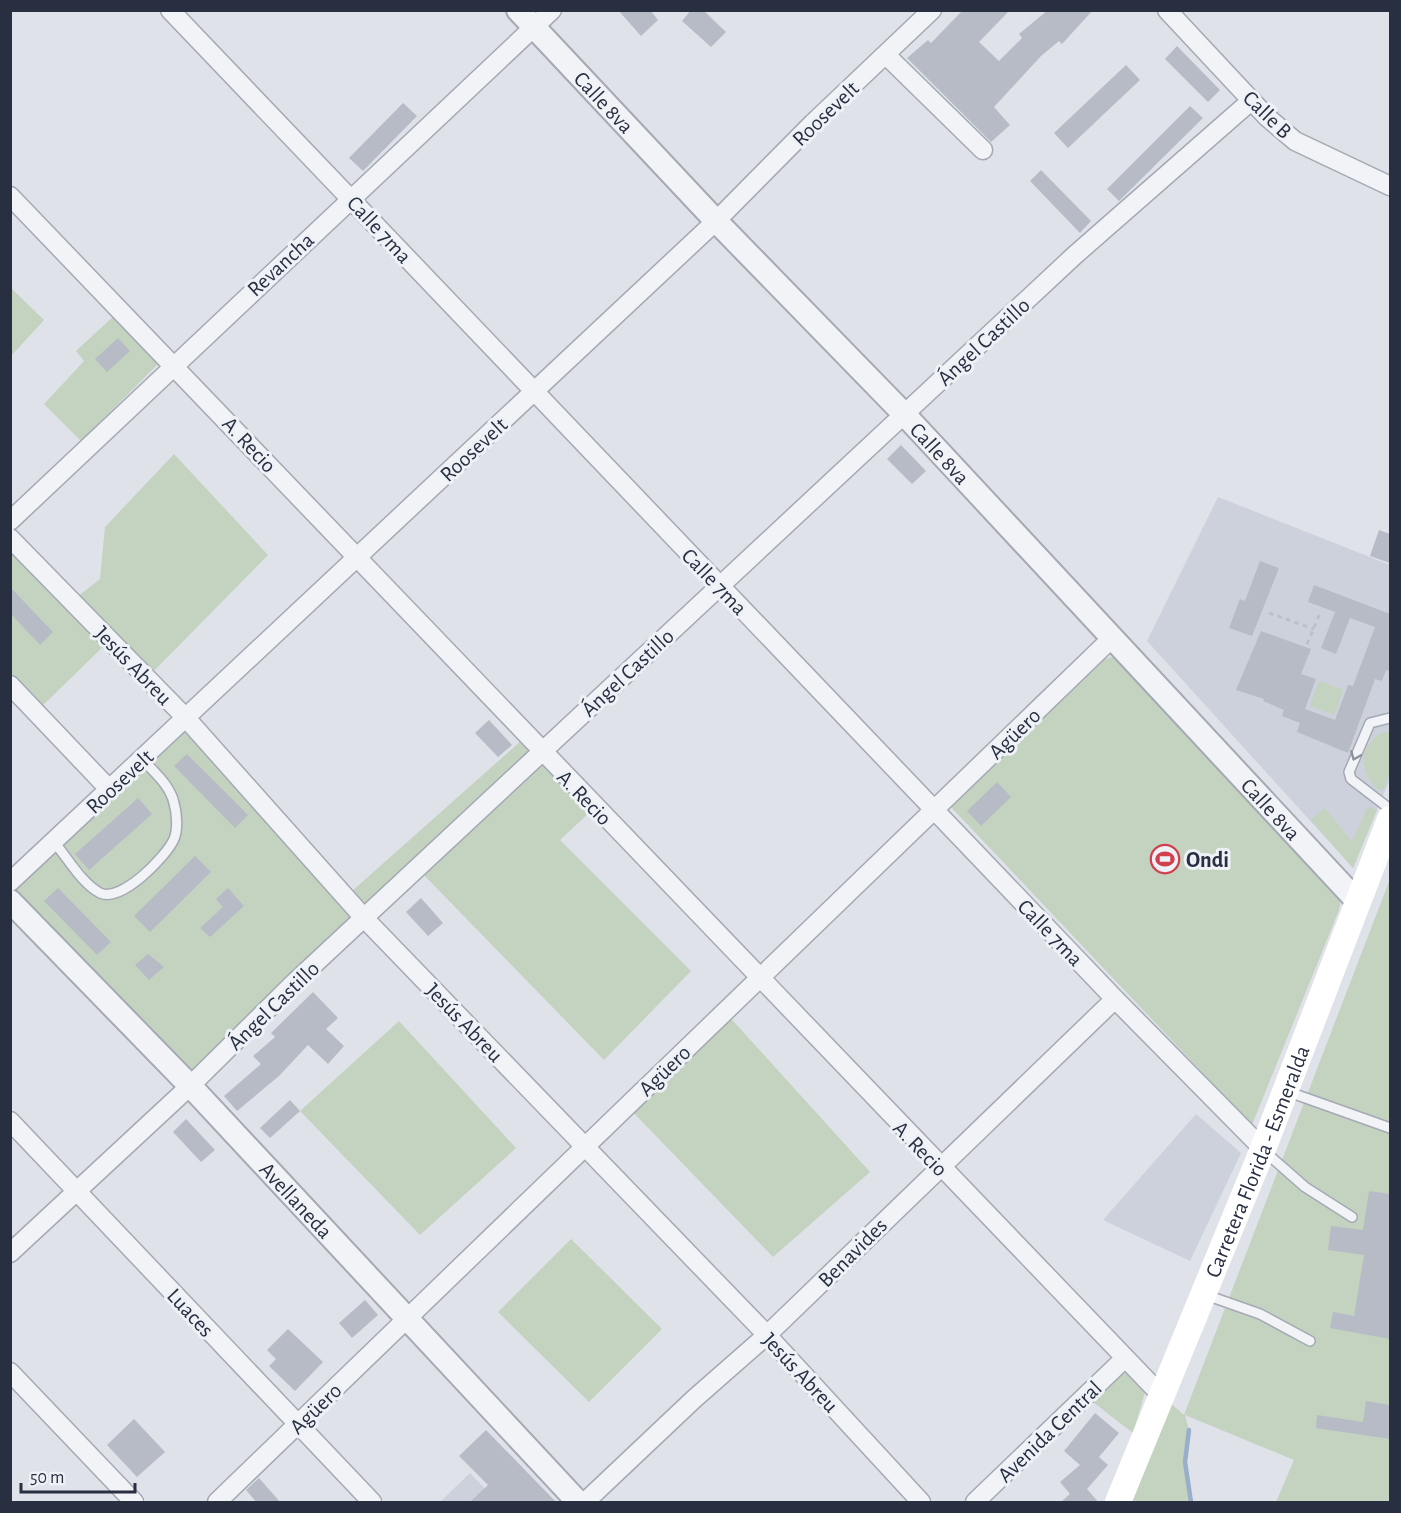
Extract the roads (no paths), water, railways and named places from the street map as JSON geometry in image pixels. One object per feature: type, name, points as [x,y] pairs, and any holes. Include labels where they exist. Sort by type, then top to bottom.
[{"type":"main road","name":"Carretera Florida - Esmeralda","points":[[1118,1503],[1263,1149],[1283,1091],[1390,819]]},
{"type":"street","name":"Calle 7ma","points":[[170,10],[1115,999],[1263,1149]]},
{"type":"street","name":"Calle 8va","points":[[518,10],[716,221],[904,414],[1357,901]]},
{"type":"street","name":"Revancha","points":[[10,520],[552,10]]},
{"type":"street","name":"Roosevelt","points":[[10,882],[716,221],[813,123],[932,10]]},
{"type":"street","name":"Calle B","points":[[1167,10],[1267,117],[1295,141],[1390,186]]},
{"type":"street","points":[[886,55],[983,150]]},
{"type":"street","name":"Ángel Castillo","points":[[10,1253],[190,1086],[295,982],[1075,255],[1252,100]]},
{"type":"street","name":"A. Recio","points":[[10,196],[174,364],[356,558],[759,979],[1161,1395]]},
{"type":"street","name":"Jesús Abreu","points":[[10,538],[186,718],[365,919],[767,1335],[921,1503]]},
{"type":"street","name":"Agüero","points":[[217,1503],[1112,638]]},
{"type":"street","points":[[10,684],[110,789]]},
{"type":"street","name":"Avellaneda","points":[[10,901],[190,1086],[405,1320],[578,1503]]},
{"type":"street","name":"Benavides","points":[[585,1503],[694,1399],[767,1335],[939,1166],[1115,999]]},
{"type":"street","name":"Luaces","points":[[10,1121],[372,1503]]},
{"type":"street","name":"Avenida Central","points":[[975,1503],[1124,1359]]},
{"type":"street","points":[[10,1372],[134,1503]]},
{"type":"lane","points":[[1390,718],[1370,723],[1348,772],[1351,779],[1390,809]]},
{"type":"lane","points":[[54,842],[90,886],[102,894],[113,893],[143,876],[156,864],[175,837],[174,803],[165,783],[142,759]]},
{"type":"lane","points":[[1283,1091],[1390,1128]]},
{"type":"lane","points":[[1263,1149],[1305,1187],[1352,1217]]},
{"type":"lane","points":[[1203,1294],[1260,1314],[1310,1341]]},
{"type":"waterway","points":[[1189,1430],[1185,1462],[1191,1502]]},
{"type":"place","name":"Ondi","points":[[1165,859]]}]
